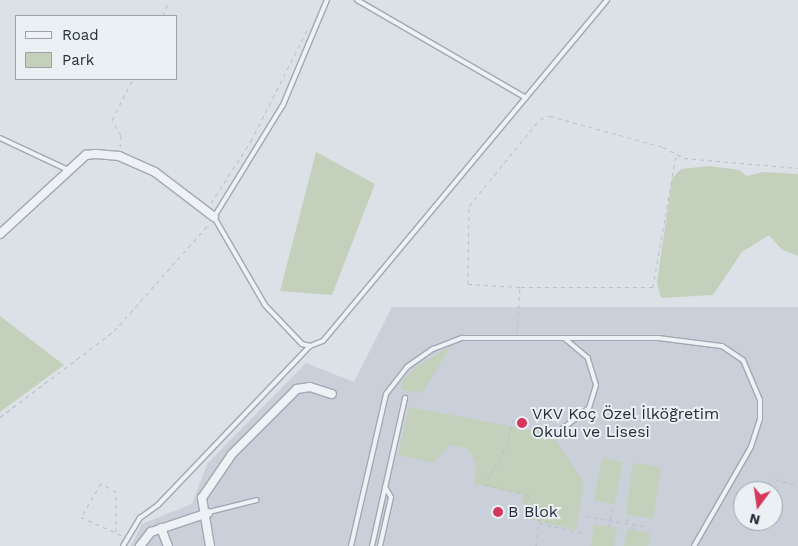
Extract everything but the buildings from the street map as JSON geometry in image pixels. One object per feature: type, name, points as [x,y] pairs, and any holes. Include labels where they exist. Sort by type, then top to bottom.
[{"type":"street","points":[[0,234],[86,155],[119,156],[155,172],[214,217]]},
{"type":"street","points":[[210,546],[208,513],[202,500],[213,478],[293,392],[306,387],[332,394]]},
{"type":"street","points":[[140,546],[161,528],[208,513]]},
{"type":"street","points":[[161,528],[168,546]]},
{"type":"lane","points":[[310,346],[302,344],[265,305],[214,217],[283,105],[327,0]]},
{"type":"lane","points":[[357,0],[526,98]]},
{"type":"lane","points":[[123,546],[126,538],[140,518],[158,504],[310,346],[323,341],[607,0]]},
{"type":"lane","points":[[0,138],[68,171]]},
{"type":"lane","points":[[351,546],[386,394],[407,367],[433,349],[462,338],[699,340],[722,346],[743,360],[760,400],[760,420],[751,447],[694,546]]},
{"type":"lane","points":[[562,429],[589,408],[596,385],[588,358],[564,338]]},
{"type":"lane","points":[[372,546],[405,398]]},
{"type":"lane","points":[[380,546],[391,497],[385,487]]},
{"type":"lane","points":[[208,513],[257,500]]},
{"type":"path","points":[[163,15],[169,0]]},
{"type":"path","points":[[206,210],[251,141],[310,23]]},
{"type":"path","points":[[119,156],[121,135],[112,120],[132,80]]},
{"type":"path","points":[[676,154],[653,287],[520,287],[468,284],[470,206],[540,119],[550,116],[676,154],[724,164],[798,168]]},
{"type":"path","points":[[0,417],[114,331],[214,217]]},
{"type":"path","points":[[516,338],[520,287]]},
{"type":"path","points":[[513,419],[508,442],[485,485],[528,494],[551,526]]},
{"type":"path","points":[[775,479],[798,485]]},
{"type":"path","points":[[116,532],[116,492],[101,483],[81,517],[126,538]]},
{"type":"path","points":[[609,527],[612,503]]},
{"type":"path","points":[[536,546],[540,512]]},
{"type":"path","points":[[627,523],[628,515]]},
{"type":"path","points":[[585,516],[648,527]]},
{"type":"path","points":[[539,523],[583,533]]},
{"type":"path","points":[[632,524],[632,530]]},
{"type":"shaded area","name":"VKV Koç Özel İlköğretim Okulu ve Lisesi","points":[[392,307],[798,307],[798,546],[131,546],[142,524],[192,504],[207,464],[306,363],[354,382]]},
{"type":"green space","points":[[316,152],[375,184],[332,295],[280,291]]},
{"type":"green space","points":[[709,166],[739,170],[747,176],[763,172],[798,174],[798,256],[782,250],[769,235],[742,252],[713,295],[661,298],[657,282],[672,179],[681,169]]},
{"type":"green space","points":[[0,316],[64,365],[0,412]]},
{"type":"green space","points":[[451,346],[422,393],[401,390],[403,380],[417,366]]},
{"type":"green space","points":[[409,407],[552,434],[584,483],[576,530],[529,519],[532,506],[522,504],[523,495],[474,484],[476,462],[467,448],[449,445],[434,463],[398,455]]},
{"type":"green space","points":[[602,458],[623,462],[614,504],[594,500]]},
{"type":"green space","points":[[633,463],[661,467],[653,518],[626,514]]},
{"type":"green space","points":[[594,524],[617,528],[614,546],[591,546]]},
{"type":"green space","points":[[627,529],[650,533],[648,546],[624,546]]},
{"type":"place","name":"VKV Koç Özel İlköğretim Okulu ve Lisesi","points":[[522,423]]},
{"type":"place","name":"B Blok","points":[[498,512]]}]
